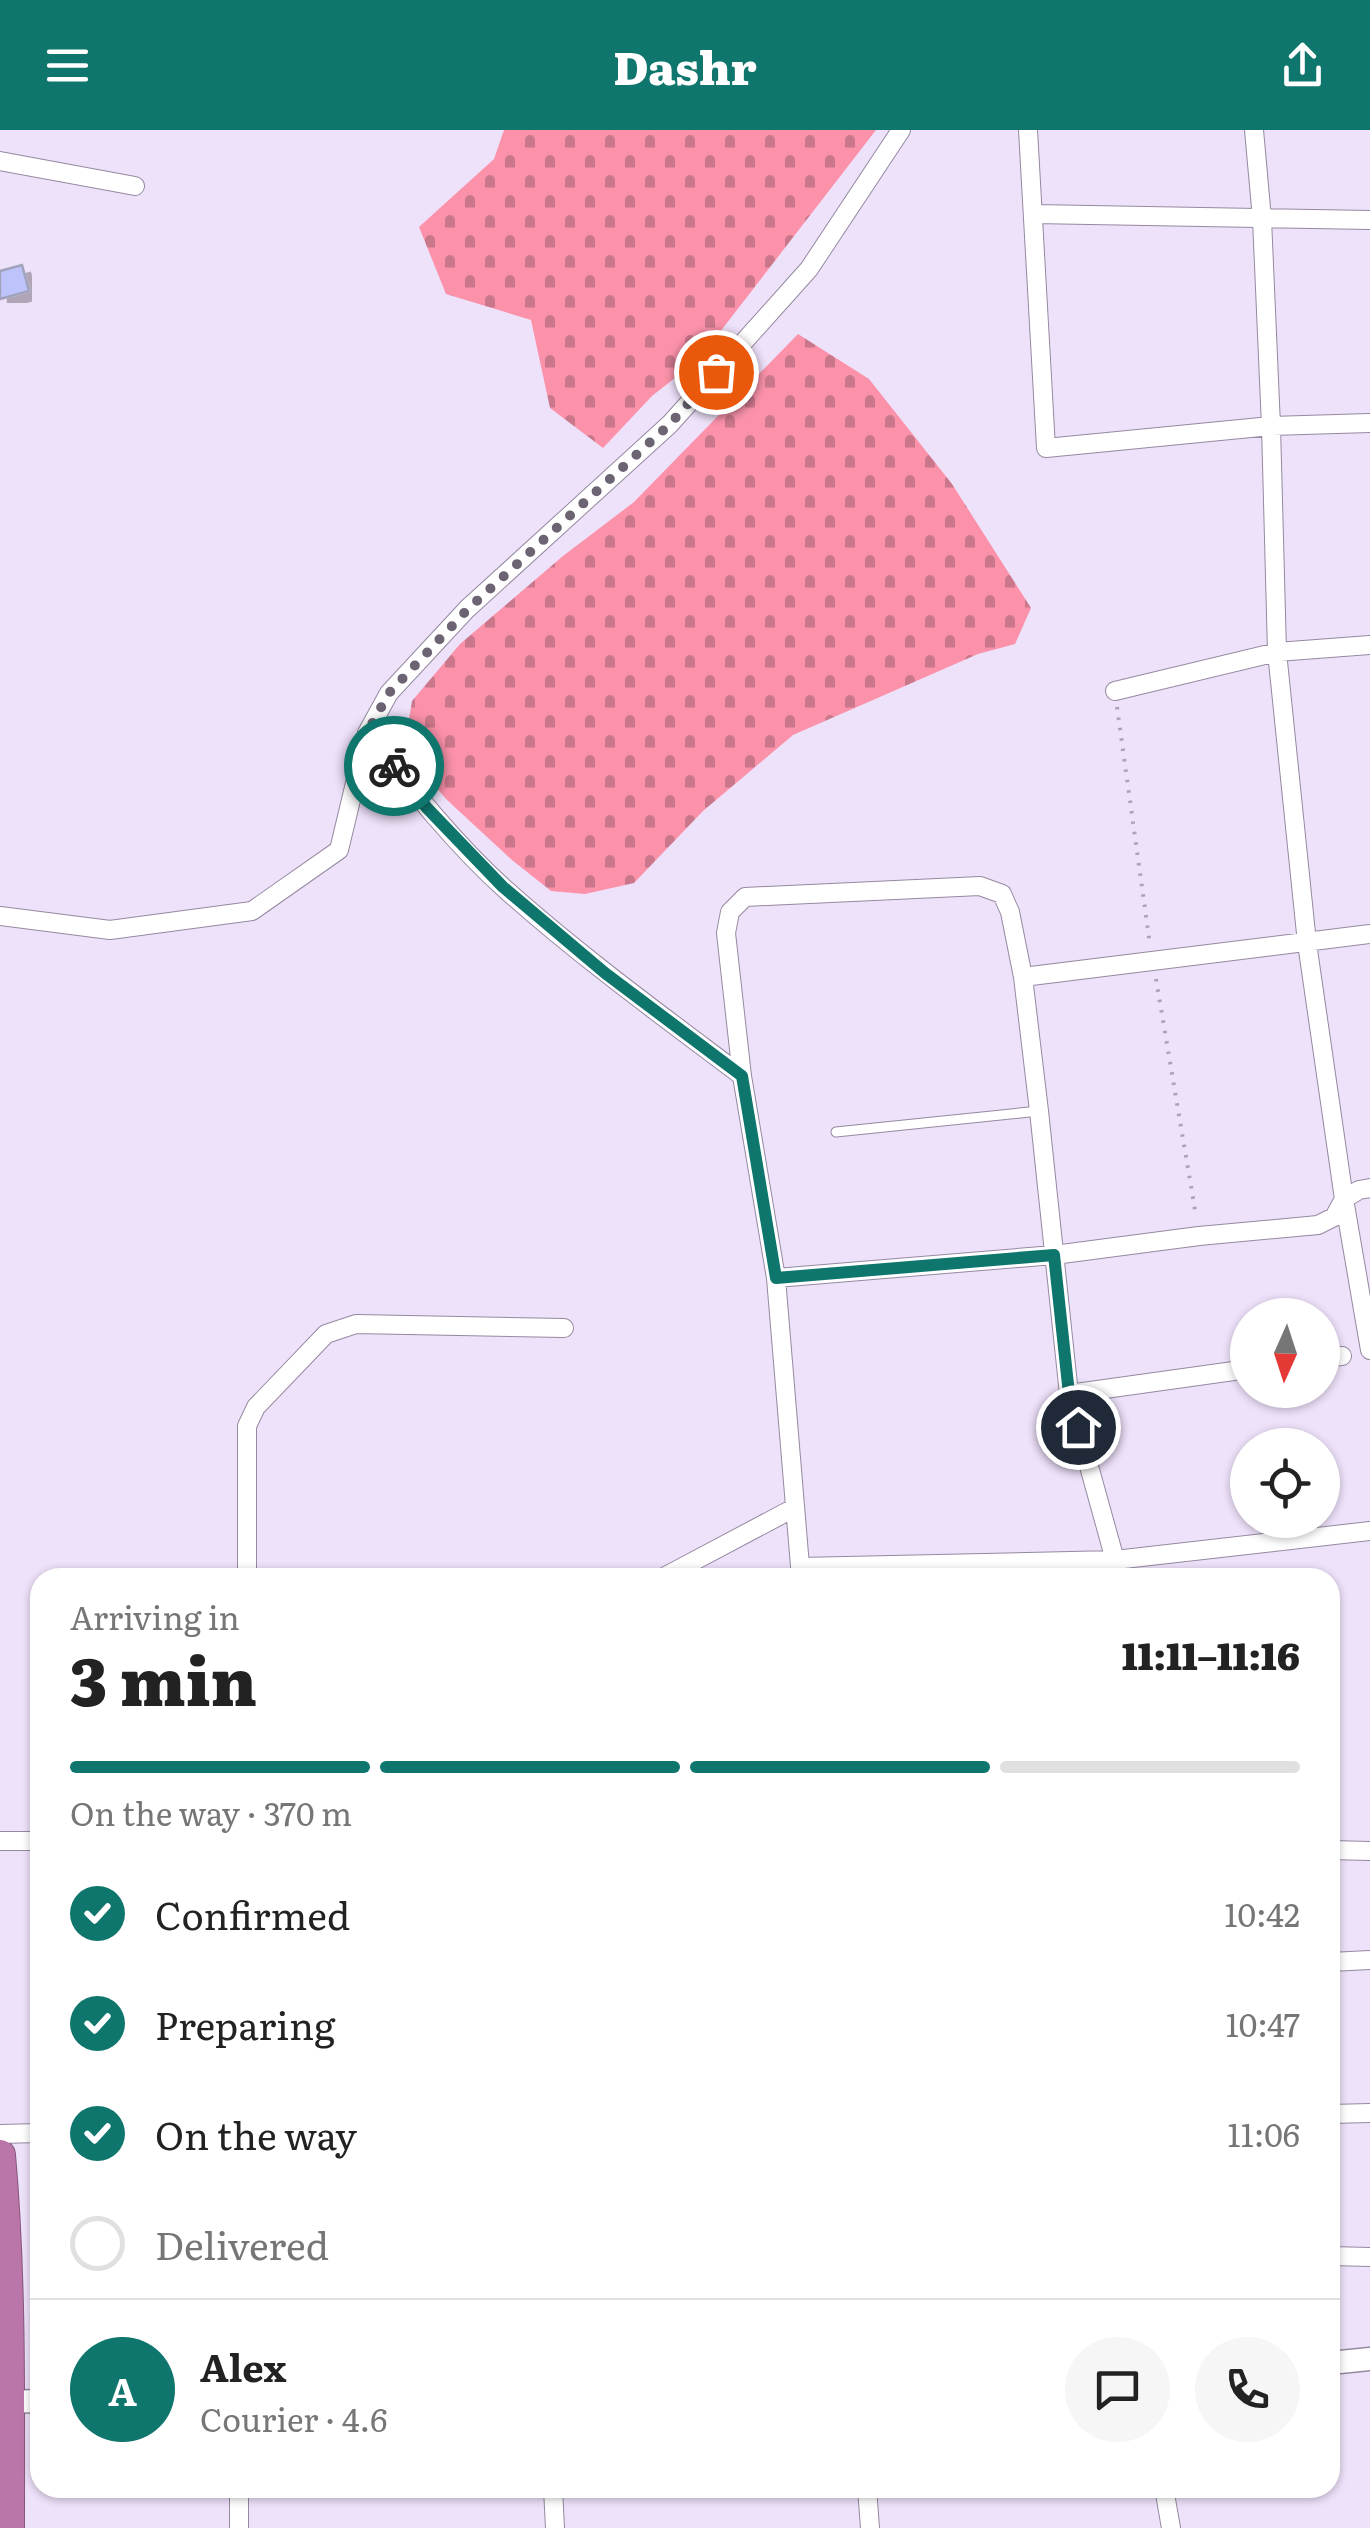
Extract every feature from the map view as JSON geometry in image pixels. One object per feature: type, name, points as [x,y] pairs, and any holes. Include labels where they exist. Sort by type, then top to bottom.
[{"type":"highway","points":[[0,2155],[8,2528]]},
{"type":"main road","points":[[1340,2362],[1370,2360]]},
{"type":"main road","points":[[5,2413],[30,2404]]},
{"type":"street","points":[[0,916],[110,930],[252,910],[339,850],[367,733],[389,693],[468,609],[670,424],[809,268],[901,130]]},
{"type":"street","points":[[1028,130],[1046,448],[1271,426],[1370,423]]},
{"type":"street","points":[[1254,130],[1262,219],[1277,652],[1307,944],[1370,1350]]},
{"type":"street","points":[[0,162],[135,186]]},
{"type":"street","points":[[1034,214],[1370,220]]},
{"type":"street","points":[[1115,691],[1277,652],[1370,645]]},
{"type":"street","points":[[367,733],[427,808],[503,887],[605,973],[742,1076]]},
{"type":"street","points":[[800,1568],[776,1278],[742,1076],[726,934],[730,912],[745,897],[980,886],[1002,894],[1010,912],[1022,977],[1040,1111],[1069,1394],[1114,1568],[1370,1531]]},
{"type":"street","points":[[1022,977],[1370,934]]},
{"type":"street","points":[[776,1278],[1054,1255],[1318,1224],[1334,1217],[1344,1198],[1370,1188]]},
{"type":"street","points":[[247,1568],[246,1426],[256,1407],[326,1334],[356,1324],[564,1328]]},
{"type":"street","points":[[1069,1394],[1230,1372]]},
{"type":"street","points":[[681,1568],[794,1508]]},
{"type":"street","points":[[0,1841],[30,1841]]},
{"type":"street","points":[[1340,1850],[1370,1852]]},
{"type":"street","points":[[1340,1962],[1370,1960]]},
{"type":"street","points":[[1340,2114],[1370,2114]]},
{"type":"street","points":[[0,2134],[30,2133]]},
{"type":"street","points":[[1340,2256],[1370,2257]]},
{"type":"street","points":[[239,2498],[239,2528]]},
{"type":"street","points":[[553,2498],[556,2528]]},
{"type":"street","points":[[868,2498],[870,2528]]},
{"type":"street","points":[[1166,2498],[1171,2528]]},
{"type":"lane","points":[[836,1132],[1040,1111]]},
{"type":"green space","points":[[504,130],[876,130],[699,359],[652,396],[603,448],[550,408],[531,320],[446,294],[419,227],[494,159]]},
{"type":"green space","points":[[798,334],[869,379],[952,484],[1031,608],[1015,644],[978,654],[793,735],[703,811],[634,883],[585,894],[551,891],[446,799],[404,749],[412,701],[460,644],[563,556],[634,502]]},
{"type":"building","points":[[22,265],[29,291],[0,299],[0,271]]},
{"type":"way so far","points":[[394,766],[367,733],[389,693],[468,609],[670,424],[716,372]]},
{"type":"route","points":[[394,766],[427,808],[503,887],[605,973],[742,1076],[776,1278],[1054,1255],[1069,1394],[1078,1427]]}]
